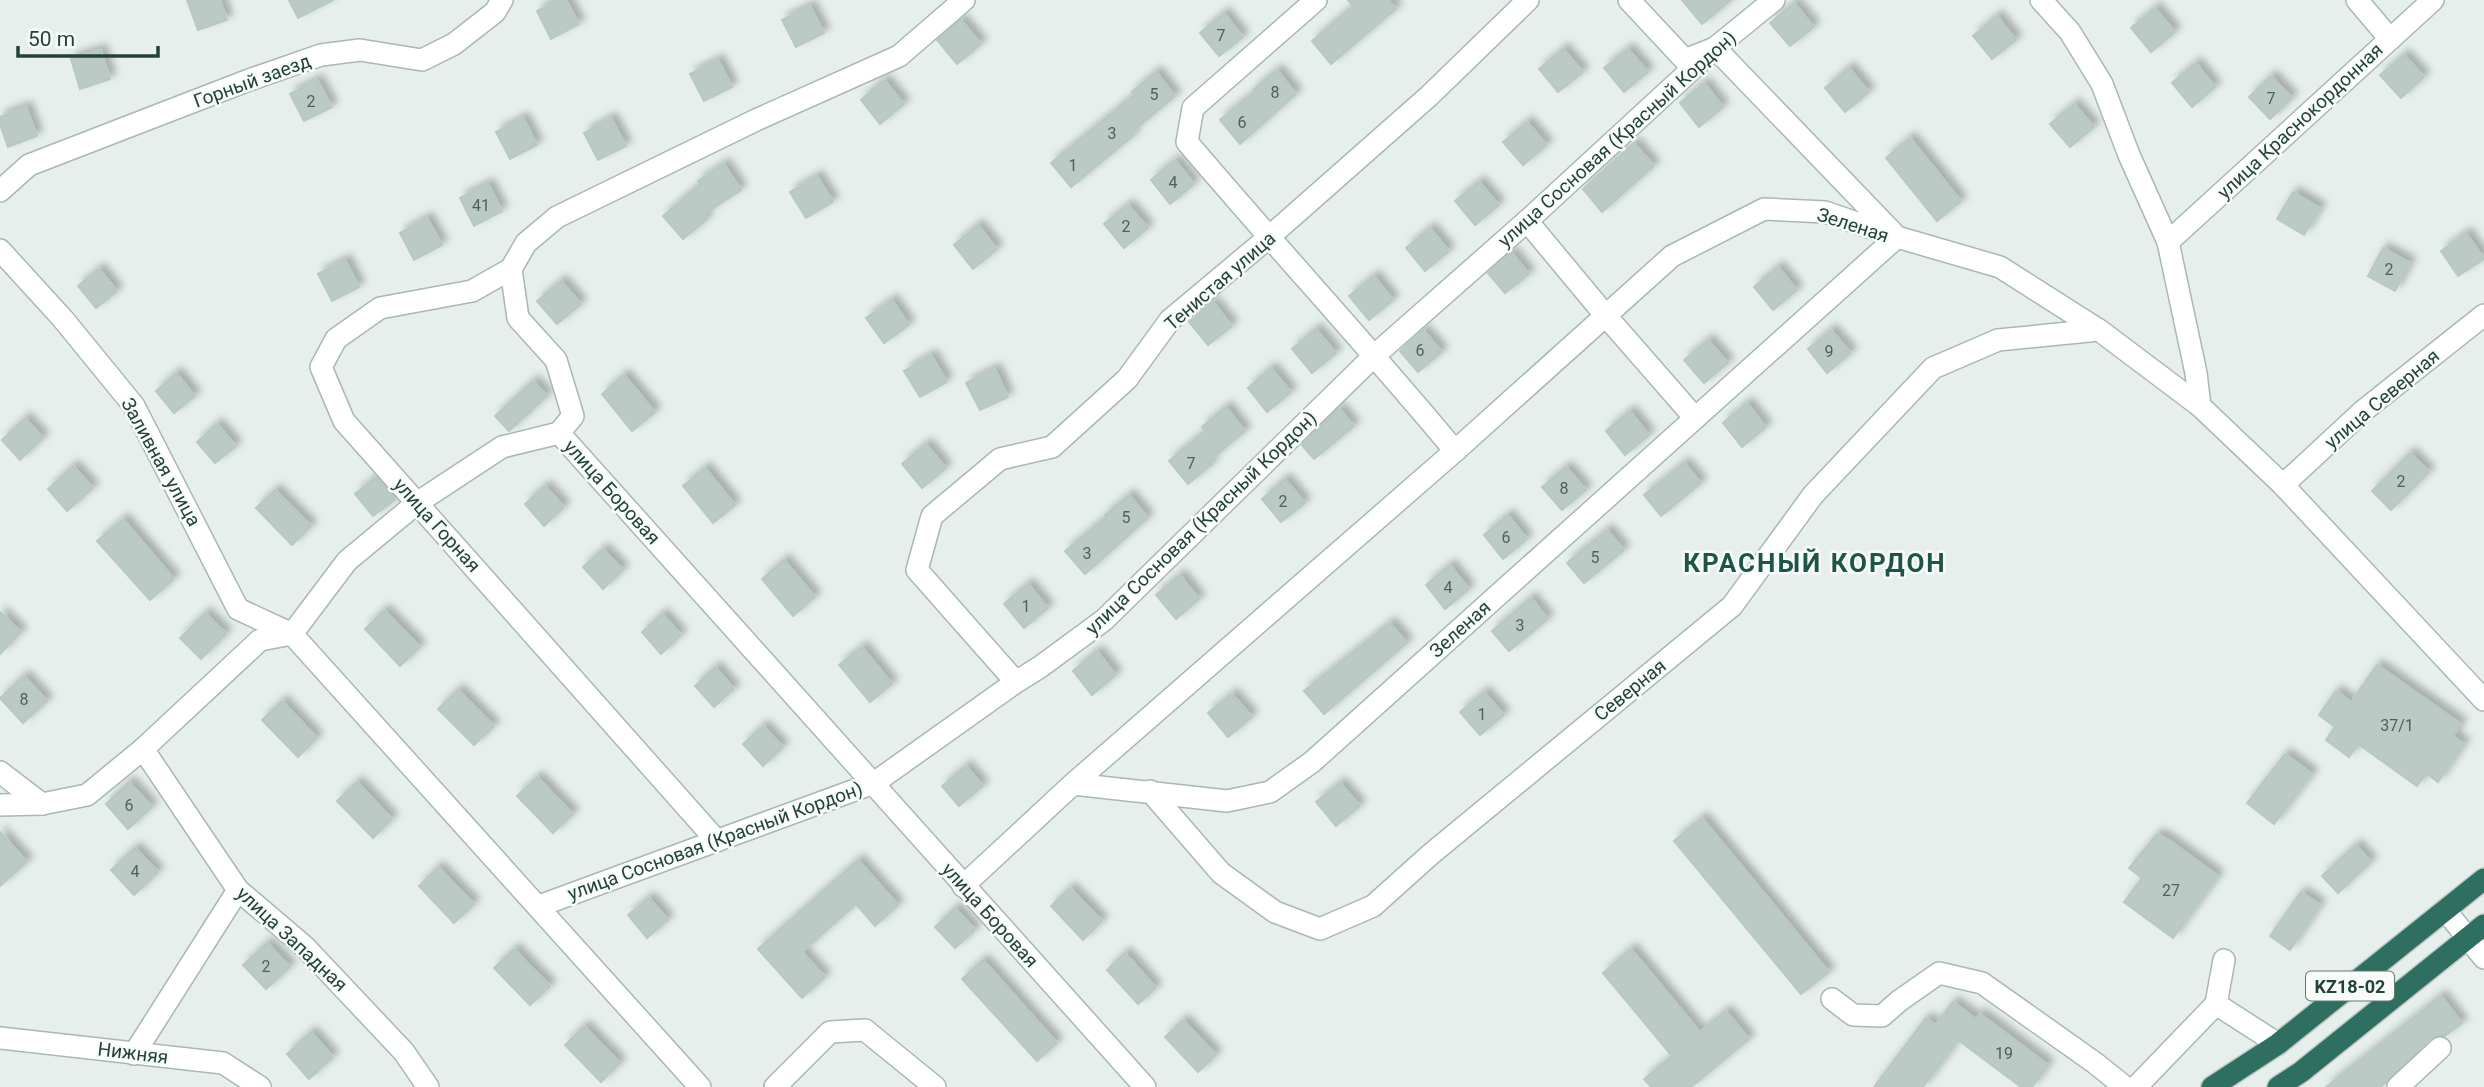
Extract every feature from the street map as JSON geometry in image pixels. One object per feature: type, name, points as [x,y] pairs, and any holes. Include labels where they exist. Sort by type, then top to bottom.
[{"type":"highway","name":"KZ18-02","points":[[2211,1087],[2278,1044],[2484,879]]},
{"type":"highway","name":"KZ18-02","points":[[2278,1087],[2301,1072],[2476,932]]},
{"type":"street","name":"Горный заезд","points":[[0,191],[29,165],[248,80],[321,55],[360,50],[422,60],[454,44],[495,12],[502,0]]},
{"type":"street","points":[[511,269],[526,243],[557,217],[756,120],[898,56],[964,0]]},
{"type":"street","points":[[1316,0],[1193,107],[1187,142],[1268,238],[1375,355],[1455,451]]},
{"type":"street","name":"Тенистая улица","points":[[1016,682],[916,569],[932,516],[999,459],[1052,447],[1126,379],[1170,320],[1429,96],[1528,0]]},
{"type":"street","points":[[1629,0],[1685,60],[1715,48],[1897,237],[2000,267],[2099,330],[2200,406],[2283,485],[2484,700]]},
{"type":"street","name":"улица Сосновая (Красный Кордон)","points":[[539,906],[874,783],[1040,667],[1104,620],[1375,355],[1715,48],[1774,0]]},
{"type":"street","points":[[2041,0],[2070,32],[2102,84],[2129,155],[2168,242],[2196,373],[2200,406]]},
{"type":"street","points":[[2357,0],[2390,39]]},
{"type":"street","name":"улица Краснокордонная","points":[[2168,242],[2433,0]]},
{"type":"street","name":"Зеленая","points":[[963,886],[1073,784],[1455,451],[1672,256],[1764,209],[1825,212],[1897,237],[1312,762],[1270,792],[1227,801],[1073,784]]},
{"type":"street","points":[[1527,220],[1695,418]]},
{"type":"street","name":"Заливная улица","points":[[0,250],[63,319],[134,406],[237,609],[292,634]]},
{"type":"street","name":"улица Боровая","points":[[511,269],[518,318],[556,360],[573,416],[559,433],[1145,1087]]},
{"type":"street","name":"улица Горная","points":[[511,269],[472,291],[380,308],[336,340],[320,367],[344,421],[718,841]]},
{"type":"street","name":"улица Северная","points":[[2283,485],[2363,411],[2484,315]]},
{"type":"street","name":"Северная","points":[[1150,791],[1221,873],[1275,912],[1320,929],[1373,906],[1431,854],[1732,606],[1813,495],[1933,368],[1998,340],[2099,330]]},
{"type":"street","points":[[0,805],[42,804],[87,795],[143,749],[260,640],[292,634],[347,561],[417,503],[502,447],[559,433]]},
{"type":"street","points":[[292,634],[700,1087]]},
{"type":"street","name":"улица Западная","points":[[143,749],[238,890],[305,947],[404,1052],[428,1087]]},
{"type":"street","points":[[0,772],[42,804]]},
{"type":"street","points":[[134,1055],[238,890]]},
{"type":"street","points":[[2445,910],[2476,932],[2484,958]]},
{"type":"street","points":[[2136,1087],[2216,1004],[2224,960]]},
{"type":"street","points":[[1832,999],[1853,1015],[1882,1016],[1939,973],[1982,983],[2125,1087]]},
{"type":"street","points":[[2216,1004],[2278,1044]]},
{"type":"street","points":[[775,1087],[830,1032],[865,1030],[935,1087]]},
{"type":"street","name":"Нижняя","points":[[0,1038],[223,1063],[260,1087]]},
{"type":"street","points":[[2398,1087],[2440,1048]]},
{"type":"building","points":[[187,0],[220,0],[227,20],[198,30]]},
{"type":"building","points":[[289,0],[333,0],[298,18]]},
{"type":"building","points":[[559,0],[566,0],[579,24],[551,39],[537,11]]},
{"type":"building","points":[[1348,0],[1388,0],[1396,9],[1331,64],[1312,41],[1353,6]]},
{"type":"building","points":[[1682,0],[1731,0],[1702,24]]},
{"type":"building","points":[[1794,3],[1814,27],[1790,46],[1770,23]]},
{"type":"building","points":[[810,6],[824,33],[796,47],[782,20]]},
{"type":"building","points":[[2155,8],[2175,32],[2151,52],[2131,28]]},
{"type":"building","points":[[1224,13],[1243,37],[1219,56],[1200,33]]},
{"type":"building","points":[[1997,16],[2016,40],[1992,59],[1973,36]]},
{"type":"building","points":[[961,20],[981,44],[957,64],[937,40]]},
{"type":"building","points":[[1563,49],[1583,72],[1558,92],[1539,69]]},
{"type":"building","points":[[1628,49],[1648,72],[1624,92],[1604,68]]},
{"type":"building","points":[[101,50],[110,79],[80,89],[71,59]]},
{"type":"building","points":[[2404,55],[2424,77],[2401,98],[2380,75]]},
{"type":"building","points":[[718,60],[732,87],[704,101],[690,74]]},
{"type":"building","points":[[2196,63],[2215,87],[2192,107],[2172,83]]},
{"type":"building","points":[[1849,68],[1869,92],[1845,112],[1825,88]]},
{"type":"building","points":[[1277,70],[1296,94],[1240,144],[1220,120]]},
{"type":"building","points":[[1156,72],[1175,96],[1132,132],[1134,135],[1071,187],[1051,163],[1134,95],[1132,92]]},
{"type":"building","points":[[2271,76],[2292,98],[2270,119],[2249,97]]},
{"type":"building","points":[[317,80],[332,107],[304,121],[290,94]]},
{"type":"building","points":[[884,80],[904,104],[880,124],[861,100]]},
{"type":"building","points":[[1704,83],[1723,107],[1699,127],[1680,103]]},
{"type":"building","points":[[2074,104],[2094,127],[2070,147],[2050,124]]},
{"type":"building","points":[[26,107],[37,136],[8,147],[0,117]]},
{"type":"building","points":[[523,118],[537,145],[510,159],[496,132]]},
{"type":"building","points":[[611,118],[626,146],[598,160],[584,133]]},
{"type":"building","points":[[1527,122],[1547,145],[1523,165],[1503,142]]},
{"type":"building","points":[[1910,138],[1961,201],[1937,221],[1886,158]]},
{"type":"building","points":[[1634,143],[1654,166],[1602,212],[1583,189]]},
{"type":"building","points":[[1175,160],[1194,184],[1170,204],[1151,180]]},
{"type":"building","points":[[724,164],[741,190],[703,215],[707,219],[683,239],[663,216],[700,184],[698,181]]},
{"type":"building","points":[[817,176],[833,202],[806,218],[790,192]]},
{"type":"building","points":[[1479,182],[1499,205],[1475,225],[1455,201]]},
{"type":"building","points":[[488,184],[502,211],[474,226],[460,198]]},
{"type":"building","points":[[2293,192],[2320,208],[2304,235],[2277,219]]},
{"type":"building","points":[[1128,205],[1148,228],[1124,248],[1104,224]]},
{"type":"building","points":[[427,218],[442,245],[414,260],[400,233]]},
{"type":"building","points":[[978,225],[997,249],[973,269],[954,245]]},
{"type":"building","points":[[1430,228],[1449,251],[1425,271],[1406,248]]},
{"type":"building","points":[[2466,233],[2484,259],[2458,276],[2441,251]]},
{"type":"building","points":[[2383,248],[2410,263],[2395,291],[2368,276]]},
{"type":"building","points":[[1511,252],[1529,274],[1505,293],[1488,273]]},
{"type":"building","points":[[345,260],[359,287],[332,301],[318,274]]},
{"type":"building","points":[[1778,267],[1797,290],[1773,310],[1754,287]]},
{"type":"building","points":[[99,269],[117,291],[96,308],[78,286]]},
{"type":"building","points":[[1374,276],[1393,300],[1369,320],[1349,296]]},
{"type":"building","points":[[561,281],[581,304],[557,324],[537,301]]},
{"type":"building","points":[[892,300],[909,325],[884,343],[866,318]]},
{"type":"building","points":[[1213,302],[1232,326],[1208,345],[1189,322]]},
{"type":"building","points":[[1316,329],[1336,353],[1312,373],[1292,349]]},
{"type":"building","points":[[1423,330],[1442,352],[1418,372],[1400,351]]},
{"type":"building","points":[[1831,330],[1851,353],[1827,373],[1808,349]]},
{"type":"building","points":[[1708,340],[1728,363],[1704,383],[1684,360]]},
{"type":"building","points":[[931,355],[947,382],[920,397],[904,371]]},
{"type":"building","points":[[1271,368],[1291,392],[1267,412],[1248,388]]},
{"type":"building","points":[[995,369],[1008,397],[980,410],[966,383]]},
{"type":"building","points":[[176,373],[195,396],[174,413],[156,391]]},
{"type":"building","points":[[624,375],[655,412],[632,431],[602,394]]},
{"type":"building","points":[[533,381],[547,396],[509,431],[495,416]]},
{"type":"building","points":[[1747,403],[1766,427],[1742,447],[1723,423]]},
{"type":"building","points":[[1226,407],[1245,431],[1209,461],[1212,464],[1188,484],[1169,461],[1205,431],[1202,427]]},
{"type":"building","points":[[1339,408],[1354,426],[1314,459],[1302,445]]},
{"type":"building","points":[[1630,411],[1649,435],[1625,455],[1606,431]]},
{"type":"building","points":[[25,418],[43,438],[20,460],[2,440]]},
{"type":"building","points":[[217,424],[236,446],[215,463],[197,442]]},
{"type":"building","points":[[926,444],[946,468],[922,488],[902,464]]},
{"type":"building","points":[[2410,453],[2429,472],[2391,510],[2372,491]]},
{"type":"building","points":[[1684,463],[1701,483],[1661,516],[1644,495]]},
{"type":"building","points":[[73,466],[93,488],[67,511],[48,489]]},
{"type":"building","points":[[1566,467],[1586,490],[1562,510],[1542,487]]},
{"type":"building","points":[[705,468],[735,505],[713,523],[683,486]]},
{"type":"building","points":[[376,477],[395,500],[373,516],[355,494]]},
{"type":"building","points":[[1285,479],[1305,503],[1281,522],[1262,499]]},
{"type":"building","points":[[545,486],[564,507],[544,526],[525,504]]},
{"type":"building","points":[[275,490],[311,526],[292,545],[256,508]]},
{"type":"building","points":[[1129,495],[1148,518],[1085,574],[1065,551]]},
{"type":"building","points":[[1508,515],[1527,539],[1503,559],[1484,535]]},
{"type":"building","points":[[123,519],[174,579],[150,600],[97,541]]},
{"type":"building","points":[[1607,530],[1624,550],[1584,583],[1567,563]]},
{"type":"building","points":[[603,549],[623,570],[603,589],[583,567]]},
{"type":"building","points":[[784,560],[815,597],[793,616],[762,579]]},
{"type":"building","points":[[1450,565],[1469,589],[1445,609],[1426,585]]},
{"type":"building","points":[[1180,575],[1199,599],[1176,619],[1156,595]]},
{"type":"building","points":[[1028,584],[1048,608],[1024,628],[1004,604]]},
{"type":"building","points":[[1531,598],[1548,619],[1509,651],[1492,631]]},
{"type":"building","points":[[384,610],[420,647],[400,666],[365,629]]},
{"type":"building","points":[[0,612],[21,632],[0,654]]},
{"type":"building","points":[[205,613],[226,634],[201,659],[180,638]]},
{"type":"building","points":[[662,614],[681,635],[661,654],[642,632]]},
{"type":"building","points":[[1390,623],[1407,643],[1324,714],[1304,691]]},
{"type":"building","points":[[862,647],[892,684],[870,702],[839,665]]},
{"type":"building","points":[[1097,651],[1116,675],[1092,695],[1073,671]]},
{"type":"building","points":[[2377,665],[2461,724],[2453,736],[2464,744],[2438,782],[2426,773],[2417,786],[2358,744],[2349,757],[2326,740],[2335,727],[2319,715],[2336,691],[2351,702]]},
{"type":"building","points":[[715,667],[734,689],[714,707],[695,686]]},
{"type":"building","points":[[24,676],[47,701],[23,723],[0,698]]},
{"type":"building","points":[[458,690],[494,726],[474,745],[438,709]]},
{"type":"building","points":[[1484,692],[1504,715],[1480,735],[1460,712]]},
{"type":"building","points":[[1232,694],[1252,717],[1228,737],[1208,713]]},
{"type":"building","points":[[282,701],[317,738],[298,757],[262,720]]},
{"type":"building","points":[[763,726],[783,747],[763,766],[743,744]]},
{"type":"building","points":[[2285,754],[2312,774],[2274,824],[2247,803]]},
{"type":"building","points":[[966,766],[983,786],[959,806],[942,786]]},
{"type":"building","points":[[537,777],[573,814],[553,833],[517,796]]},
{"type":"building","points":[[129,782],[152,807],[128,829],[106,804]]},
{"type":"building","points":[[357,782],[392,819],[373,838],[337,801]]},
{"type":"building","points":[[1340,783],[1360,806],[1336,826],[1316,802]]},
{"type":"building","points":[[1702,818],[1829,972],[1801,994],[1674,841]]},
{"type":"building","points":[[0,832],[27,862],[0,886]]},
{"type":"building","points":[[2157,834],[2218,876],[2173,938],[2124,902],[2142,878],[2129,868]]},
{"type":"building","points":[[2356,845],[2371,862],[2338,893],[2322,876]]},
{"type":"building","points":[[135,848],[158,872],[134,895],[111,870]]},
{"type":"building","points":[[858,860],[898,905],[875,926],[856,904],[802,952],[825,977],[802,998],[758,949]]},
{"type":"building","points":[[438,867],[474,904],[454,923],[419,886]]},
{"type":"building","points":[[1070,888],[1102,921],[1083,940],[1051,906]]},
{"type":"building","points":[[2301,892],[2320,905],[2290,950],[2270,936]]},
{"type":"building","points":[[649,898],[668,920],[647,938],[628,915]]},
{"type":"building","points":[[955,908],[975,930],[955,948],[935,927]]},
{"type":"building","points":[[267,943],[290,967],[266,989],[243,965]]},
{"type":"building","points":[[514,949],[550,986],[530,1005],[494,968]]},
{"type":"building","points":[[1631,949],[1700,1032],[1726,1011],[1749,1039],[1691,1087],[1651,1087],[1644,1079],[1672,1056],[1603,973]]},
{"type":"building","points":[[1125,953],[1156,988],[1138,1004],[1107,970]]},
{"type":"building","points":[[983,960],[1057,1043],[1037,1061],[962,979]]},
{"type":"building","points":[[2441,996],[2462,1023],[2445,1036],[2431,1038],[2381,1087],[2326,1087]]},
{"type":"building","points":[[1953,1002],[1976,1019],[1980,1014],[2048,1065],[2032,1087],[2021,1087],[1958,1040],[1923,1087],[1874,1087],[1926,1018],[1935,1025]]},
{"type":"building","points":[[1183,1020],[1216,1055],[1198,1072],[1165,1037]]},
{"type":"building","points":[[584,1026],[620,1063],[601,1082],[565,1045]]},
{"type":"building","points":[[311,1032],[333,1057],[309,1079],[287,1054]]},
{"type":"district","name":"КРАСНЫЙ КОРДОН","points":[[1815,563]]}]
